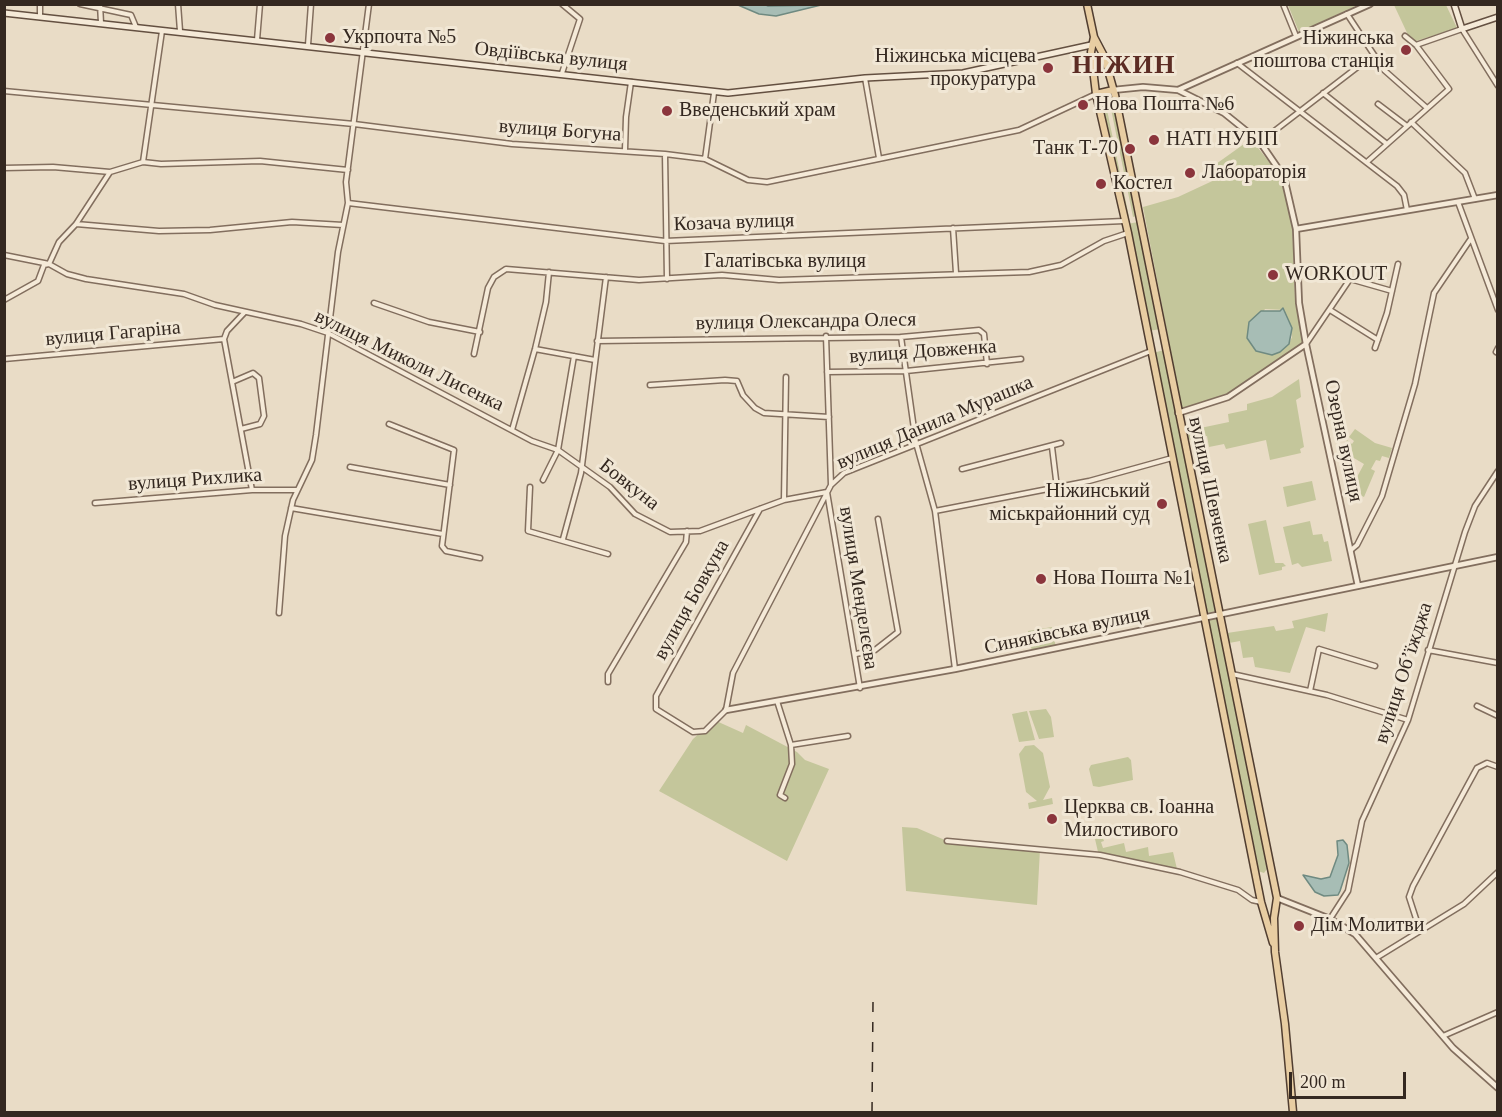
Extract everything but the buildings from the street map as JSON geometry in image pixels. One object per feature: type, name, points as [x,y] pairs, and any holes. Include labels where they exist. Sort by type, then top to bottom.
[{"type":"main road","points":[[1087,4],[1095,45]]},
{"type":"main road","points":[[1454,4],[1462,28],[1497,17]]},
{"type":"main road","name":"Овдіївська вулиця","points":[[4,13],[562,73],[714,93],[746,93],[865,78],[963,73],[1095,45]]},
{"type":"main road","name":"вулиця Шевченка","points":[[1095,45],[1113,90],[1277,901],[1274,918],[1275,952]]},
{"type":"main road","name":"вулиця Шевченка","points":[[1095,45],[1096,94],[1128,233],[1204,618],[1262,901],[1275,952],[1286,1024],[1293,1113]]},
{"type":"main road","points":[[1096,94],[1113,90]]},
{"type":"main road","points":[[1124,221],[1140,218]]},
{"type":"main road","points":[[1151,351],[1165,348]]},
{"type":"main road","points":[[1269,892],[1277,901],[1270,909],[1262,901],[1269,892]]},
{"type":"street","points":[[40,4],[40,16]]},
{"type":"street","points":[[80,4],[131,15],[136,27]]},
{"type":"street","points":[[178,4],[180,31]]},
{"type":"street","points":[[257,40],[260,4]]},
{"type":"street","points":[[308,45],[311,4]]},
{"type":"street","points":[[279,613],[284,544],[291,508],[312,460],[343,225],[348,203],[348,170],[369,4]]},
{"type":"street","points":[[1283,4],[1296,36]]},
{"type":"street","points":[[1113,90],[1143,87],[1178,90],[1370,4]]},
{"type":"street","points":[[562,73],[580,19],[565,5]]},
{"type":"street","points":[[100,7],[101,23]]},
{"type":"street","points":[[1347,14],[1372,56],[1389,75],[1427,108]]},
{"type":"street","points":[[1416,45],[1462,28],[1497,86]]},
{"type":"street","points":[[143,162],[162,30]]},
{"type":"street","points":[[1368,161],[1449,89],[1416,45],[1405,36]]},
{"type":"street","points":[[1260,142],[1372,56]]},
{"type":"street","points":[[1236,63],[1368,161],[1401,189],[1407,211]]},
{"type":"street","points":[[865,78],[879,158]]},
{"type":"street","points":[[625,150],[626,117],[632,81]]},
{"type":"street","name":"Озерна вулиця","points":[[1178,90],[1224,113],[1260,142],[1284,177],[1296,230],[1299,303],[1306,344],[1359,586]]},
{"type":"street","name":"вулиця Богуна","points":[[4,91],[354,124],[512,144],[665,154],[705,159],[737,176],[767,182],[1019,130],[1096,94]]},
{"type":"street","points":[[705,159],[714,93]]},
{"type":"street","points":[[1323,93],[1387,144]]},
{"type":"street","points":[[1378,104],[1407,126]]},
{"type":"street","points":[[1411,122],[1465,173],[1474,199]]},
{"type":"street","points":[[665,154],[667,279]]},
{"type":"street","points":[[4,168],[63,168],[110,172],[143,162],[161,164],[260,161],[348,170]]},
{"type":"street","points":[[4,300],[38,281],[44,265],[48,264],[59,242],[76,224],[110,172]]},
{"type":"street","points":[[1296,230],[1497,195]]},
{"type":"street","points":[[1458,202],[1497,310]]},
{"type":"street","name":"Козача вулиця","points":[[348,203],[665,241],[1124,221]]},
{"type":"street","points":[[76,224],[159,231],[210,230],[292,222],[343,225]]},
{"type":"street","points":[[953,228],[956,273]]},
{"type":"street","name":"Галатівська вулиця","points":[[474,354],[488,288],[499,272],[506,269],[606,277],[667,279],[722,275],[779,280],[1048,269],[1065,263],[1104,241],[1128,233]]},
{"type":"street","points":[[1351,550],[1358,545],[1382,496],[1415,384],[1434,293],[1470,240]]},
{"type":"street","name":"вулиця Миколи Лисенка","points":[[4,255],[48,264],[76,277],[184,294],[328,333],[512,430],[558,450],[582,467]]},
{"type":"street","points":[[1375,348],[1398,264]]},
{"type":"street","points":[[512,430],[536,349],[546,302],[549,272]]},
{"type":"street","points":[[563,539],[582,467],[606,277]]},
{"type":"street","points":[[1178,413],[1228,397],[1306,344],[1350,279],[1392,291]]},
{"type":"street","points":[[374,303],[429,322],[480,332]]},
{"type":"street","points":[[1330,310],[1378,340]]},
{"type":"street","points":[[245,312],[227,331],[224,339],[252,490]]},
{"type":"street","name":"вулиця Олександра Олеся","points":[[597,341],[826,336],[901,338],[979,330],[984,334],[987,364]]},
{"type":"street","points":[[826,336],[831,485]]},
{"type":"street","points":[[901,338],[916,443],[935,511],[955,669]]},
{"type":"street","name":"вулиця Гагаріна","points":[[4,359],[224,339]]},
{"type":"street","points":[[536,349],[595,360]]},
{"type":"street","name":"вулиця Данила Мурашка","points":[[726,710],[732,674],[827,492],[844,473],[1151,351]]},
{"type":"street","points":[[543,480],[558,450],[574,356]]},
{"type":"street","name":"вулиця Довженка","points":[[827,372],[906,371],[1021,359]]},
{"type":"street","points":[[232,382],[253,373],[258,378],[264,416],[260,424],[241,429]]},
{"type":"street","points":[[784,500],[786,377]]},
{"type":"street","points":[[650,385],[737,381],[743,395],[755,408],[764,413],[829,417]]},
{"type":"street","points":[[389,424],[453,450],[442,546],[446,551],[480,558]]},
{"type":"street","points":[[962,469],[1061,443]]},
{"type":"street","points":[[1052,446],[1057,488]]},
{"type":"street","points":[[935,511],[1057,488],[1173,458]]},
{"type":"street","points":[[350,467],[450,485]]},
{"type":"street","name":"Бовкуна","points":[[582,467],[610,487],[635,514],[670,532],[700,531],[784,500],[827,492]]},
{"type":"street","name":"вулиця Обʼїжджа","points":[[1330,918],[1348,891],[1362,821],[1408,720],[1454,566],[1475,506],[1497,471]]},
{"type":"street","points":[[530,487],[528,531],[563,539],[608,554]]},
{"type":"street","name":"вулиця Рихлика","points":[[95,502],[252,490],[297,490]]},
{"type":"street","name":"вулиця Менделєєва","points":[[827,492],[860,688]]},
{"type":"street","points":[[291,508],[443,534]]},
{"type":"street","name":"вулиця Бовкуна","points":[[726,710],[705,731],[693,732],[656,709],[656,696],[761,509]]},
{"type":"street","points":[[856,654],[875,650],[898,632],[878,519]]},
{"type":"street","points":[[608,682],[608,674],[686,542],[687,531]]},
{"type":"street","name":"Синяківська вулиця","points":[[726,710],[860,688],[1497,557]]},
{"type":"street","points":[[1310,691],[1319,649],[1376,666]]},
{"type":"street","points":[[1428,650],[1497,663]]},
{"type":"street","points":[[1230,673],[1310,691],[1408,720]]},
{"type":"street","points":[[777,701],[790,745],[792,764],[780,795],[784,798]]},
{"type":"street","points":[[1477,706],[1497,716]]},
{"type":"street","points":[[790,745],[848,736]]},
{"type":"street","points":[[1420,931],[1409,897],[1413,886],[1477,768],[1486,763],[1497,767]]},
{"type":"street","points":[[947,841],[1100,855],[1180,872],[1238,890],[1250,898],[1262,901]]},
{"type":"street","points":[[1376,958],[1464,904],[1497,872]]},
{"type":"street","points":[[1277,901],[1330,918],[1355,934],[1443,1036],[1497,1088]]},
{"type":"street","points":[[1443,1036],[1497,1012]]},
{"type":"green space","points":[[1288,4],[1360,4],[1299,32],[1288,5]]},
{"type":"green space","points":[[1394,5],[1446,5],[1457,28],[1416,41],[1409,37]]},
{"type":"green space","points":[[1113,98],[1137,216],[1133,217],[1109,99]]},
{"type":"green space","points":[[1105,100],[1129,217],[1125,218],[1101,101]]},
{"type":"green space","points":[[1251,139],[1277,172],[1287,198],[1292,222],[1295,301],[1303,343],[1229,393],[1182,409],[1143,207],[1178,197],[1221,177],[1216,164]],"holes":[[[1265,309],[1285,310],[1283,314],[1289,321],[1292,337],[1289,344],[1272,355],[1256,351],[1247,338]]]},
{"type":"green space","points":[[1138,222],[1160,329],[1149,331],[1127,224]]},
{"type":"green space","points":[[1164,350],[1216,611],[1206,613],[1153,353]]},
{"type":"green space","points":[[1299,379],[1301,397],[1296,400],[1304,447],[1300,449],[1301,453],[1270,460],[1266,440],[1226,449],[1224,444],[1209,447],[1207,436],[1188,440],[1186,431],[1229,422],[1228,414],[1247,410],[1247,404],[1272,397]]},
{"type":"green space","points":[[1355,429],[1375,443],[1392,448],[1389,458],[1382,456],[1380,461],[1376,460],[1371,469],[1375,471],[1364,497],[1350,490],[1364,464],[1342,451],[1347,440],[1352,444],[1354,441],[1349,437]]},
{"type":"green space","points":[[1312,481],[1316,500],[1287,507],[1283,487]]},
{"type":"green space","points":[[1266,520],[1275,563],[1283,563],[1286,566],[1282,567],[1282,570],[1259,575],[1248,524]]},
{"type":"green space","points":[[1310,521],[1313,535],[1322,534],[1324,542],[1328,541],[1332,561],[1302,567],[1298,563],[1292,565],[1283,527]]},
{"type":"green space","points":[[1328,613],[1325,632],[1306,627],[1290,673],[1255,667],[1253,657],[1243,658],[1240,641],[1229,643],[1227,633],[1274,626],[1276,631],[1294,628],[1292,621]]},
{"type":"green space","points":[[1218,618],[1267,869],[1264,873],[1258,871],[1208,620]]},
{"type":"green space","points":[[1052,627],[1056,648],[1032,652],[1028,631]]},
{"type":"green space","points":[[1046,709],[1051,717],[1054,737],[1039,739],[1029,711]]},
{"type":"green space","points":[[1027,711],[1035,740],[1019,742],[1012,714]]},
{"type":"green space","points":[[714,720],[743,733],[746,725],[797,752],[805,760],[829,769],[787,861],[659,791],[693,739]]},
{"type":"green space","points":[[1034,745],[1043,753],[1050,787],[1043,800],[1052,798],[1053,804],[1029,809],[1028,803],[1037,801],[1026,792],[1019,754],[1025,746]]},
{"type":"green space","points":[[1128,757],[1131,760],[1133,780],[1099,787],[1093,786],[1089,769],[1091,765]]},
{"type":"green space","points":[[902,827],[917,828],[947,841],[1040,849],[1037,905],[906,891]]},
{"type":"green space","points":[[1102,836],[1103,848],[1124,843],[1126,852],[1148,847],[1149,856],[1173,852],[1177,869],[1098,852],[1095,839]]},
{"type":"water","points":[[764,4],[768,6],[821,5],[776,16],[759,14],[738,5]]},
{"type":"water","points":[[1283,308],[1292,328],[1289,344],[1280,352],[1272,355],[1256,351],[1247,338],[1249,322],[1261,311],[1280,311]]},
{"type":"water","points":[[1343,840],[1347,845],[1349,863],[1340,891],[1338,895],[1324,896],[1315,892],[1303,875],[1321,879],[1330,877],[1338,855],[1337,841]]},
{"type":"railway","points":[[872,1112],[873,1002]]},
{"type":"place","name":"Укрпочта №5","points":[[330,38]]},
{"type":"place","name":"Ніжинська поштова станція","points":[[1406,50]]},
{"type":"place","name":"Ніжинська місцева прокуратура","points":[[1048,68]]},
{"type":"place","name":"Нова Пошта №6","points":[[1083,105]]},
{"type":"place","name":"Введенський храм","points":[[667,111]]},
{"type":"place","name":"НАТІ НУБІП","points":[[1154,140]]},
{"type":"place","name":"Танк Т-70","points":[[1130,149]]},
{"type":"place","name":"Лабораторія","points":[[1190,173]]},
{"type":"place","name":"Костел","points":[[1101,184]]},
{"type":"place","name":"WORKOUT","points":[[1273,275]]},
{"type":"place","name":"Ніжинський міськрайонний суд","points":[[1162,504]]},
{"type":"place","name":"Нова Пошта №1","points":[[1041,579]]},
{"type":"place","name":"Церква св. Іоанна Милостивого","points":[[1052,819]]},
{"type":"place","name":"Дім Молитви","points":[[1299,926]]},
{"type":"district","name":"НІЖИН","points":[[1124,66]]}]
